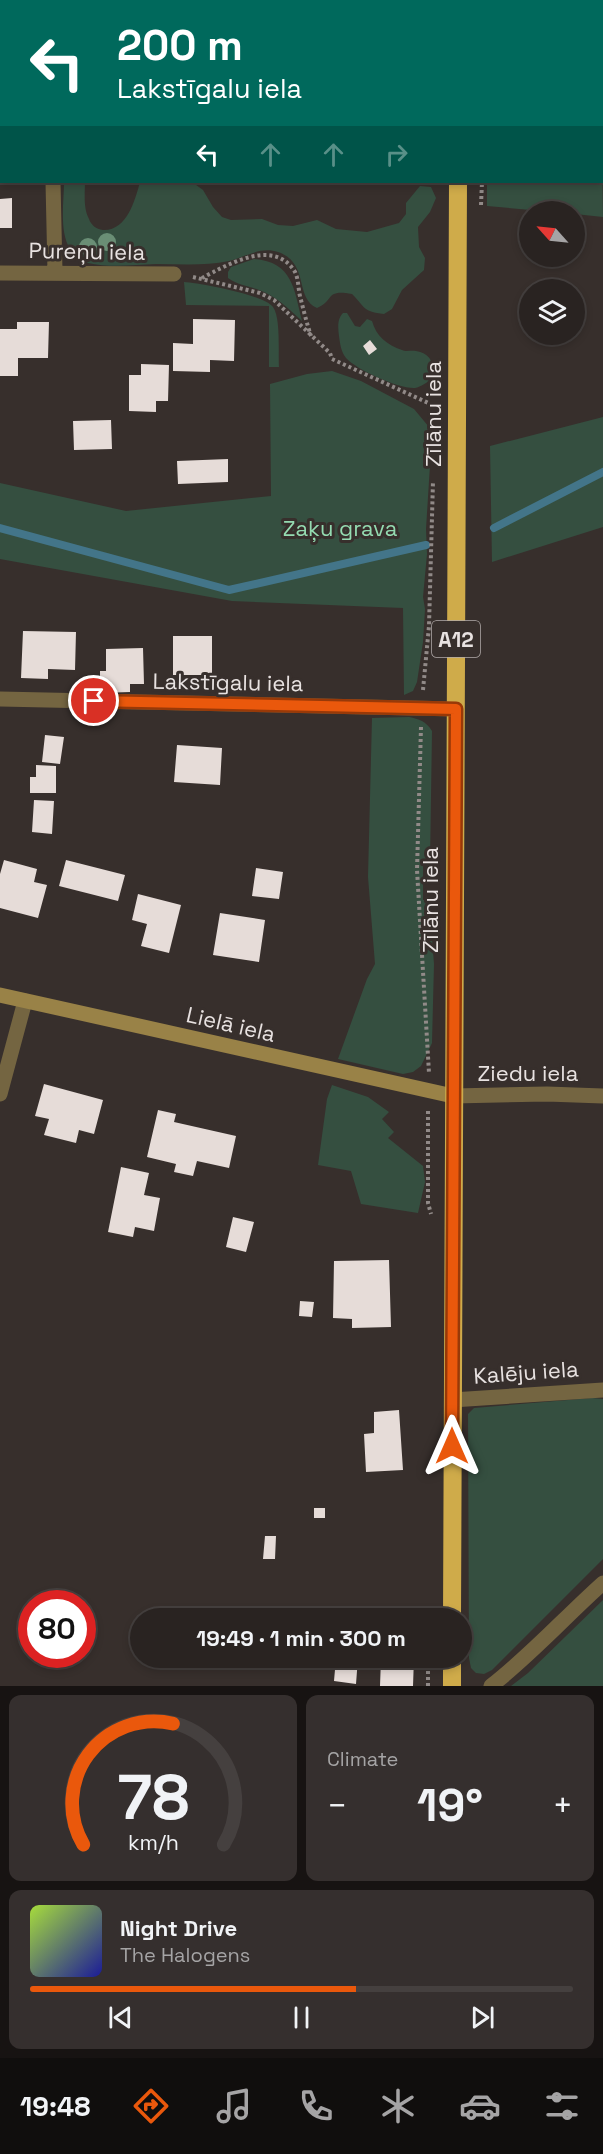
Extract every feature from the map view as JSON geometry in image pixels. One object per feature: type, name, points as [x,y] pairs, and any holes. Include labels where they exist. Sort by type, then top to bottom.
[{"type":"highway","name":"Zīlānu iela","points":[[452,1608],[458,183]]},
{"type":"highway","points":[[452,1668],[452,1686]]},
{"type":"street","points":[[53,183],[55,272]]},
{"type":"street","name":"Pureņu iela","points":[[0,273],[174,274]]},
{"type":"street","name":"Lakstīgalu iela","points":[[0,699],[456,709]]},
{"type":"street","name":"Lielā iela","points":[[0,995],[453,1096]]},
{"type":"street","points":[[0,1094],[25,1001]]},
{"type":"street","name":"Ziedu iela","points":[[453,1096],[547,1094],[603,1096]]},
{"type":"street","name":"Kalēju iela","points":[[452,1400],[603,1390]]},
{"type":"street","points":[[491,1686],[516,1666],[603,1582]]},
{"type":"path","points":[[201,278],[244,258],[262,255],[288,264],[296,274],[311,337]]},
{"type":"path","points":[[174,274],[201,278],[260,293],[274,300],[330,353],[332,359],[435,406]]},
{"type":"path","points":[[435,417],[436,394]]},
{"type":"path","points":[[433,475],[429,626],[421,708],[417,870],[429,1058],[428,1203],[434,1222]]},
{"type":"path","points":[[428,1668],[428,1686]]},
{"type":"green space","points":[[64,183],[85,183],[87,215],[92,225],[103,230],[111,229],[124,220],[129,213],[140,183],[193,183],[203,190],[222,217],[231,220],[262,219],[278,225],[293,226],[317,220],[336,229],[367,232],[399,223],[406,214],[406,203],[420,186],[431,187],[436,198],[430,212],[418,227],[419,247],[425,258],[424,270],[402,290],[392,309],[384,314],[368,310],[352,294],[343,293],[333,294],[317,308],[306,297],[294,264],[288,257],[271,250],[259,251],[220,263],[113,266],[85,262],[72,252],[67,242],[63,216]]},
{"type":"green space","points":[[487,183],[603,183],[603,217],[585,215],[585,201],[519,201],[519,209],[487,206]]},
{"type":"green space","points":[[254,259],[277,265],[284,271],[294,288],[302,321],[271,296],[228,278],[231,267]]},
{"type":"green space","points":[[184,282],[246,294],[273,307],[278,327],[279,367],[269,367],[269,306],[186,305]]},
{"type":"green space","points":[[343,313],[347,313],[355,326],[360,327],[367,319],[372,321],[379,335],[392,345],[404,351],[421,352],[429,357],[433,369],[432,379],[422,386],[408,387],[379,378],[351,363],[344,356],[338,330]]},
{"type":"green space","name":"Zaķu grava","points":[[332,371],[361,381],[414,409],[429,427],[431,449],[423,597],[425,609],[423,642],[417,682],[413,691],[404,695],[403,608],[232,601],[0,559],[0,483],[126,511],[271,496],[270,384],[307,374]]},
{"type":"green space","points":[[603,417],[603,527],[492,562],[490,446]]},
{"type":"green space","points":[[409,717],[422,721],[432,731],[430,863],[423,864],[423,900],[429,900],[434,964],[432,1043],[421,1066],[413,1072],[403,1074],[338,1059],[367,979],[375,964],[368,877],[372,718]]},
{"type":"green space","points":[[332,1085],[368,1097],[389,1112],[382,1119],[394,1132],[388,1138],[423,1166],[425,1182],[418,1213],[361,1204],[351,1171],[318,1165],[327,1099]]},
{"type":"green space","points":[[603,1399],[603,1559],[492,1670],[484,1674],[476,1673],[471,1668],[468,1414],[474,1408]]},
{"type":"green space","points":[[603,1600],[603,1686],[511,1686],[528,1673]]},
{"type":"building","points":[[12,198],[12,228],[0,228],[0,199]]},
{"type":"building","points":[[193,319],[235,320],[234,361],[210,360],[210,372],[173,371],[173,343],[193,344]]},
{"type":"building","points":[[17,322],[49,322],[48,358],[18,358],[18,376],[0,376],[0,329],[17,329]]},
{"type":"building","points":[[370,340],[377,349],[369,355],[363,346]]},
{"type":"building","points":[[141,364],[169,365],[168,401],[156,401],[156,412],[129,411],[129,375],[141,375]]},
{"type":"building","points":[[111,420],[112,449],[74,450],[73,421]]},
{"type":"building","points":[[228,459],[228,482],[178,484],[177,461]]},
{"type":"building","points":[[23,631],[76,632],[75,670],[48,669],[48,679],[21,678]]},
{"type":"building","points":[[173,636],[212,636],[212,675],[173,675]]},
{"type":"building","points":[[143,648],[144,684],[130,684],[130,692],[100,693],[100,671],[106,671],[106,649]]},
{"type":"building","points":[[45,735],[64,737],[60,764],[42,762]]},
{"type":"building","points":[[177,745],[222,748],[220,785],[174,782]]},
{"type":"building","points":[[36,765],[56,766],[56,793],[30,793],[30,777],[36,777]]},
{"type":"building","points":[[34,800],[54,801],[52,834],[32,832]]},
{"type":"building","points":[[4,860],[37,869],[34,882],[47,885],[38,918],[0,908],[0,874]]},
{"type":"building","points":[[66,860],[125,875],[118,901],[59,886]]},
{"type":"building","points":[[256,868],[283,872],[279,899],[252,896]]},
{"type":"building","points":[[138,894],[181,905],[169,953],[141,946],[147,924],[132,920]]},
{"type":"building","points":[[220,913],[265,920],[259,962],[213,955]]},
{"type":"building","points":[[44,1084],[103,1100],[94,1134],[79,1130],[76,1143],[44,1135],[49,1119],[35,1116]]},
{"type":"building","points":[[158,1110],[176,1114],[174,1122],[236,1136],[229,1168],[197,1161],[193,1176],[174,1172],[176,1164],[147,1157]]},
{"type":"building","points":[[121,1167],[149,1173],[144,1195],[160,1198],[154,1231],[135,1227],[133,1237],[108,1232]]},
{"type":"building","points":[[233,1217],[254,1222],[246,1252],[226,1247]]},
{"type":"building","points":[[389,1260],[391,1327],[352,1328],[352,1319],[333,1318],[334,1261]]},
{"type":"building","points":[[300,1301],[314,1302],[312,1317],[299,1316]]},
{"type":"building","points":[[399,1410],[403,1470],[366,1472],[364,1434],[374,1433],[374,1412]]},
{"type":"building","points":[[314,1508],[325,1508],[325,1518],[314,1518]]},
{"type":"building","points":[[265,1536],[276,1536],[275,1559],[263,1559]]},
{"type":"building","points":[[335,1668],[357,1668],[356,1684],[334,1681]]},
{"type":"building","points":[[381,1668],[414,1668],[413,1686],[380,1686]]},
{"type":"waterway","points":[[494,528],[603,472]]},
{"type":"waterway","points":[[0,528],[229,590],[426,545]]},
{"type":"route","points":[[94,701],[456,709],[452,1446]]}]
